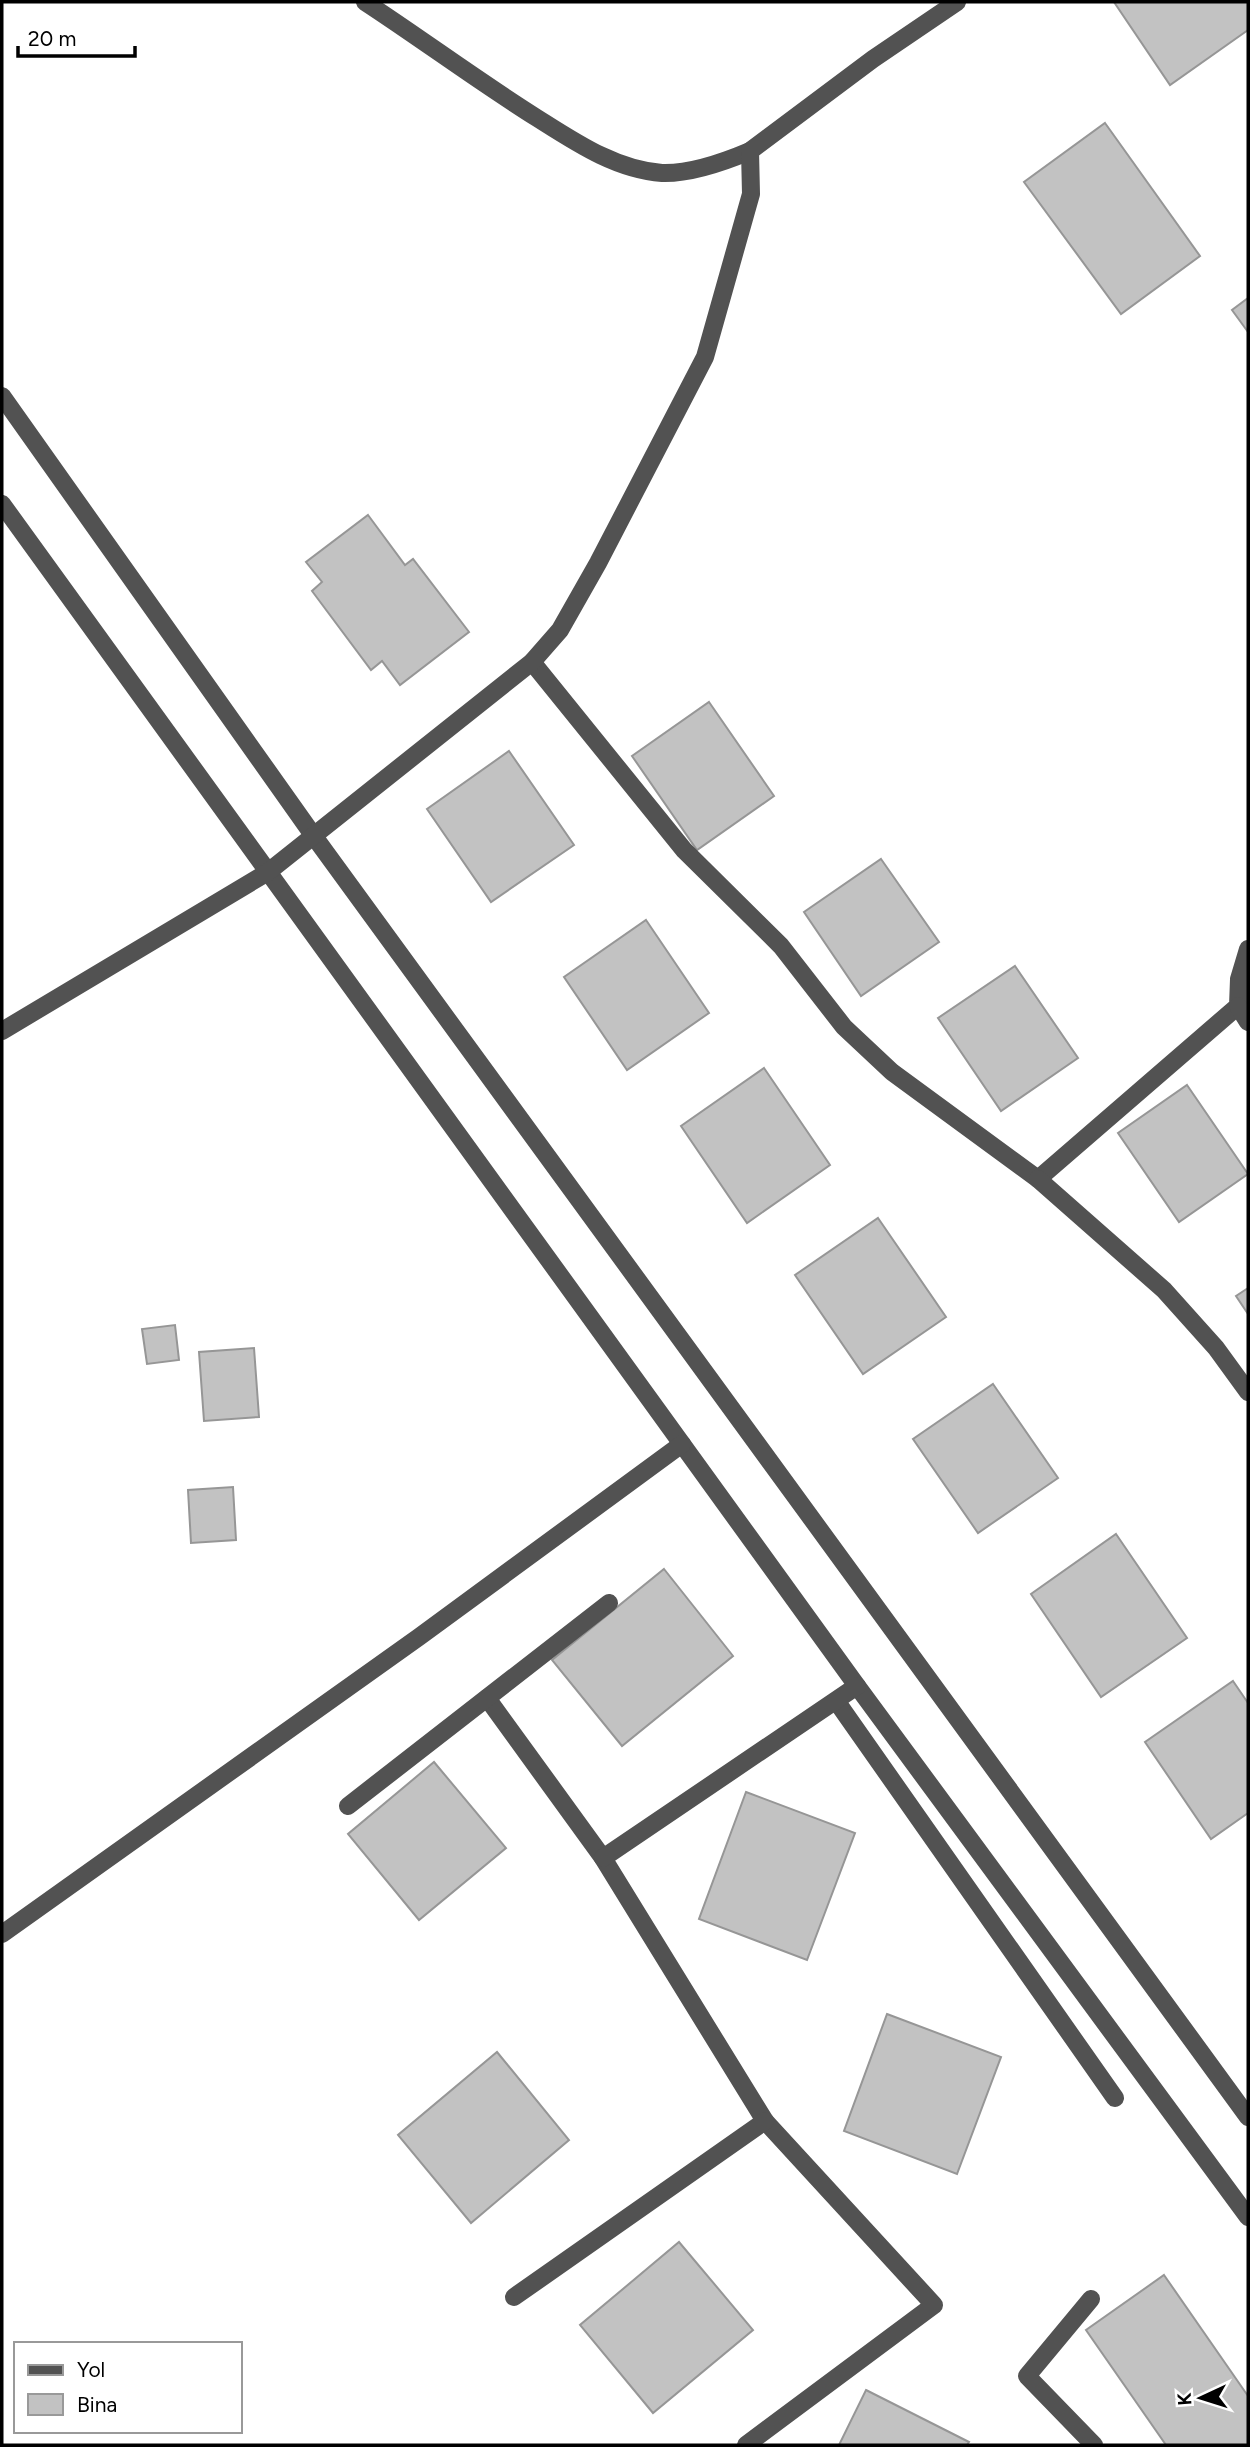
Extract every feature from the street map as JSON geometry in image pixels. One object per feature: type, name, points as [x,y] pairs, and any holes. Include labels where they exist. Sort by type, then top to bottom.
[{"type":"street","points":[[365,2],[579,145],[638,169],[664,173],[726,161],[750,151],[873,59],[957,2]]},
{"type":"street","points":[[2,1031],[268,872],[532,662],[559,630],[592,574],[705,357],[751,194],[750,151]]},
{"type":"street","points":[[2,396],[313,835],[1248,2117]]},
{"type":"street","points":[[2,503],[857,1686],[1248,2217]]},
{"type":"street","points":[[532,662],[684,849],[781,946],[844,1027],[892,1072],[1038,1180],[1164,1290],[1216,1348],[1248,1392]]},
{"type":"street","points":[[1248,949],[1239,979],[1238,1006],[1248,1022]]},
{"type":"street","points":[[1038,1180],[1238,1006]]},
{"type":"street","points":[[2,1934],[419,1637],[682,1444]]},
{"type":"street","points":[[348,1806],[609,1602]]},
{"type":"street","points":[[603,1858],[857,1686]]},
{"type":"street","points":[[487,1698],[603,1858],[765,2121],[934,2305],[746,2445]]},
{"type":"street","points":[[837,1702],[1115,2098]]},
{"type":"street","points":[[514,2297],[765,2121]]},
{"type":"street","points":[[1091,2299],[1027,2376],[1094,2445]]},
{"type":"building","points":[[1114,2],[1248,2],[1248,30],[1170,85]]},
{"type":"building","points":[[1105,123],[1200,256],[1121,314],[1024,182]]},
{"type":"building","points":[[1248,298],[1248,332],[1232,310]]},
{"type":"building","points":[[368,515],[405,565],[413,559],[469,632],[400,685],[382,661],[371,670],[312,591],[322,582],[306,562]]},
{"type":"building","points":[[709,702],[774,796],[697,850],[632,756]]},
{"type":"building","points":[[509,751],[574,845],[491,902],[427,809]]},
{"type":"building","points":[[881,859],[939,942],[861,996],[804,912]]},
{"type":"building","points":[[646,920],[709,1013],[627,1070],[564,977]]},
{"type":"building","points":[[1015,966],[1078,1058],[1001,1111],[938,1018]]},
{"type":"building","points":[[764,1068],[830,1165],[747,1223],[681,1126]]},
{"type":"building","points":[[1187,1085],[1248,1174],[1179,1222],[1118,1133]]},
{"type":"building","points":[[878,1218],[946,1317],[863,1374],[795,1275]]},
{"type":"building","points":[[1248,1288],[1248,1314],[1236,1296]]},
{"type":"building","points":[[175,1325],[179,1360],[147,1364],[142,1329]]},
{"type":"building","points":[[254,1348],[259,1417],[204,1421],[199,1352]]},
{"type":"building","points":[[993,1384],[1058,1478],[978,1533],[913,1439]]},
{"type":"building","points":[[233,1487],[236,1540],[191,1543],[188,1490]]},
{"type":"building","points":[[1116,1534],[1187,1638],[1101,1697],[1031,1594]]},
{"type":"building","points":[[664,1569],[733,1656],[622,1746],[552,1660]]},
{"type":"building","points":[[1233,1681],[1248,1703],[1248,1813],[1211,1839],[1145,1742]]},
{"type":"building","points":[[434,1762],[506,1848],[419,1920],[348,1834]]},
{"type":"building","points":[[746,1792],[855,1833],[807,1960],[699,1919]]},
{"type":"building","points":[[887,2014],[1001,2057],[957,2174],[844,2131]]},
{"type":"building","points":[[497,2052],[569,2140],[471,2223],[398,2135]]},
{"type":"building","points":[[679,2242],[753,2330],[653,2413],[580,2325]]},
{"type":"building","points":[[1164,2275],[1248,2396],[1248,2445],[1166,2445],[1086,2330]]},
{"type":"building","points":[[866,2390],[969,2442],[967,2445],[839,2445]]}]
